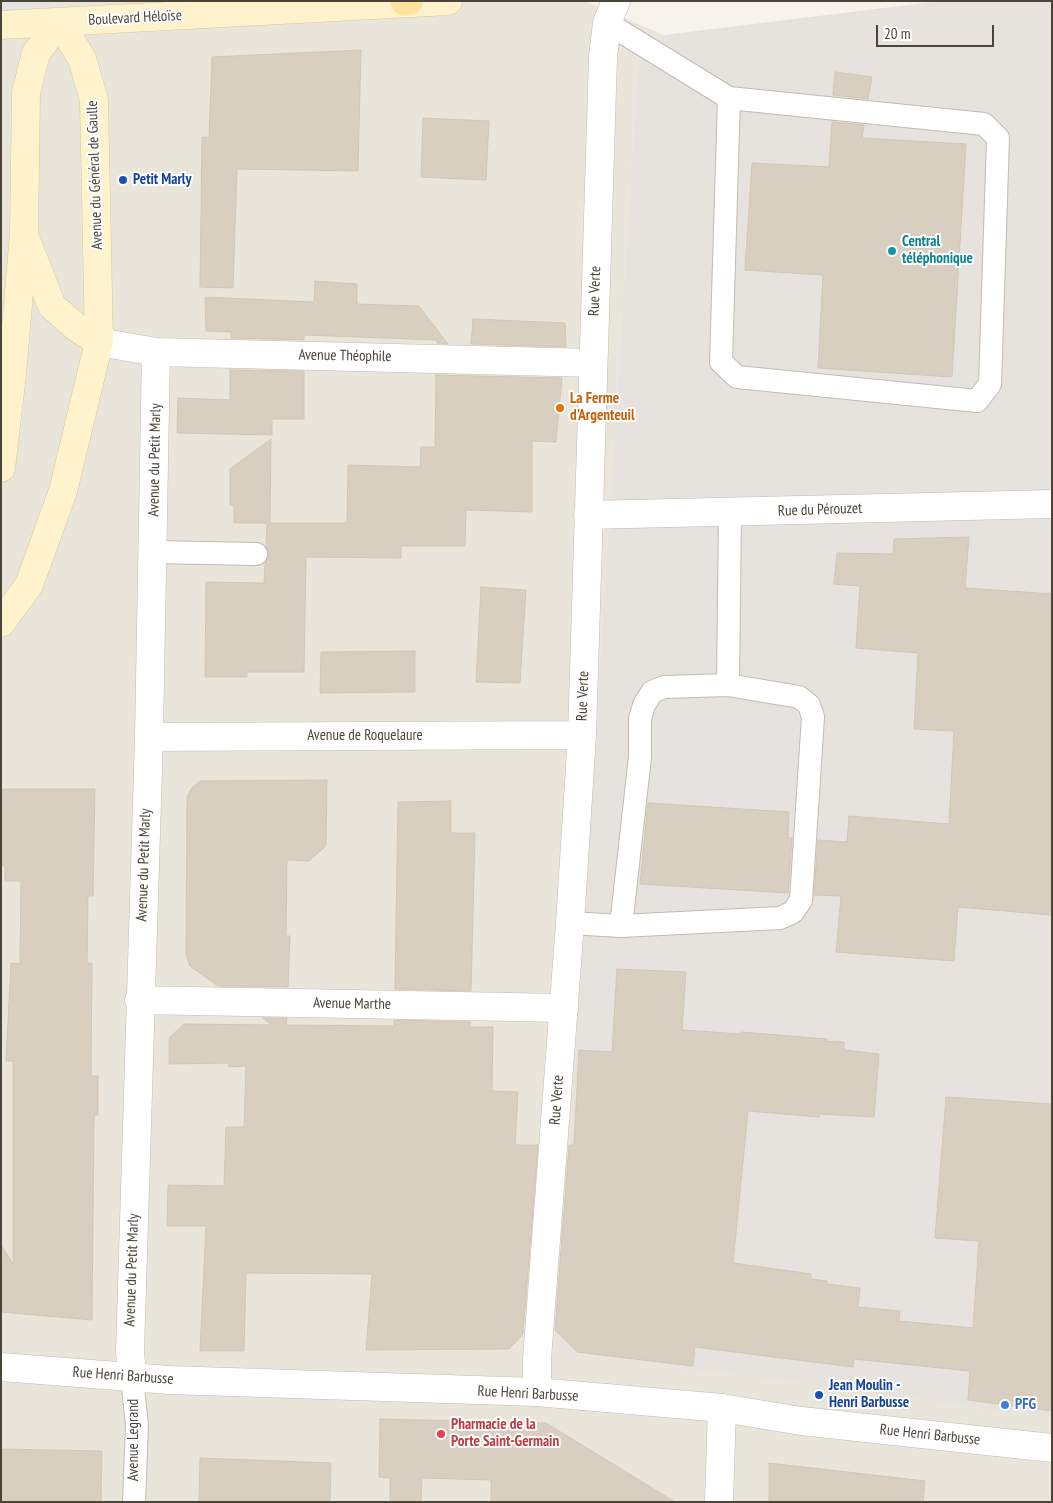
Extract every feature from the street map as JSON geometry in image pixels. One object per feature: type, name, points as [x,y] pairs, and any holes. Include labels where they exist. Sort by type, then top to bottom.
[{"type":"main road","name":"Boulevard Héloïse","points":[[1,25],[448,1]]},
{"type":"main road","points":[[1,468],[12,374],[24,234],[26,93],[36,53],[60,22]]},
{"type":"main road","name":"Avenue du Général de Gaulle","points":[[1,623],[29,585],[63,491],[99,342],[94,100],[82,59],[60,22]]},
{"type":"main road","points":[[24,234],[52,306],[76,327],[99,342]]},
{"type":"street","name":"Rue Verte","points":[[537,1392],[537,1359],[564,1008],[582,735],[603,57],[612,12]]},
{"type":"street","name":"Avenue Théophile","points":[[99,342],[156,352],[593,363]]},
{"type":"street","name":"Avenue du Petit Marly","points":[[132,1378],[130,1351],[139,1000],[149,737],[156,352]]},
{"type":"street","name":"Rue du Pérouzet","points":[[588,515],[1052,504]]},
{"type":"street","name":"Avenue de Roquelaure","points":[[149,737],[582,735]]},
{"type":"street","name":"Avenue Marthe","points":[[139,1000],[564,1008]]},
{"type":"street","name":"Rue Henri Barbusse","points":[[1,1368],[132,1378],[537,1392],[722,1408],[801,1421],[1052,1448]]},
{"type":"street","points":[[720,1502],[722,1408]]},
{"type":"lane","points":[[612,12],[729,98],[984,124],[998,138],[990,384],[977,401],[737,377],[721,362],[729,98]]},
{"type":"lane","points":[[728,685],[730,512]]},
{"type":"lane","points":[[153,552],[256,554]]},
{"type":"lane","points":[[570,923],[621,926],[780,918],[794,912],[801,900],[813,717],[809,705],[799,697],[728,685],[664,687],[652,692],[644,705],[640,719],[640,757],[621,926]]},
{"type":"lane","name":"Avenue Legrand","points":[[132,1378],[137,1425],[134,1502]]},
{"type":"shaded area","points":[[1,1],[585,1],[664,35],[638,62],[556,1351],[1052,1418],[1052,1502],[1,1502]]},
{"type":"shaded area","points":[[1,1],[50,1],[51,9],[1,10]]},
{"type":"shaded area","points":[[940,1],[1052,1],[1052,1418],[556,1351],[638,62],[664,35]]},
{"type":"shaded area","points":[[654,712],[793,723],[786,809],[648,798]]},
{"type":"building","points":[[361,50],[358,171],[237,169],[233,288],[200,287],[202,137],[209,137],[212,57]]},
{"type":"building","points":[[835,72],[872,77],[868,99],[833,95]]},
{"type":"building","points":[[423,118],[489,121],[486,180],[421,177]]},
{"type":"building","name":"Central téléphonique","points":[[832,122],[864,125],[862,138],[966,144],[952,377],[818,368],[823,275],[745,270],[752,163],[829,167]]},
{"type":"building","points":[[315,281],[357,284],[357,304],[419,306],[448,344],[437,343],[437,340],[304,335],[304,340],[231,338],[231,332],[206,331],[205,297],[314,302]]},
{"type":"building","points":[[473,319],[565,323],[566,347],[471,344]]},
{"type":"building","points":[[230,370],[304,371],[304,419],[272,419],[272,435],[177,433],[178,398],[230,400]]},
{"type":"building","points":[[436,375],[562,378],[556,442],[532,441],[532,512],[466,510],[465,546],[401,546],[401,558],[306,557],[304,672],[247,672],[247,677],[205,677],[206,582],[264,583],[265,563],[269,555],[266,546],[267,523],[234,523],[234,506],[230,505],[230,469],[271,439],[270,523],[347,523],[348,465],[420,467],[421,447],[435,447]]},
{"type":"building","points":[[969,537],[965,588],[1052,594],[1052,915],[958,907],[954,961],[836,952],[841,896],[814,895],[818,840],[847,842],[849,816],[949,824],[954,731],[914,729],[918,653],[856,648],[860,586],[834,584],[837,553],[893,554],[894,539]]},
{"type":"building","points":[[481,587],[526,590],[520,683],[476,682]]},
{"type":"building","points":[[415,651],[415,692],[320,693],[321,652]]},
{"type":"building","points":[[327,780],[326,846],[309,861],[287,860],[286,936],[290,936],[288,987],[218,986],[190,966],[186,954],[187,797],[191,789],[200,781]]},
{"type":"building","points":[[1,789],[95,789],[93,896],[88,896],[87,963],[92,963],[91,1076],[98,1076],[98,1115],[94,1115],[92,1320],[1,1312],[1,1245],[13,1264],[13,1061],[6,1061],[11,963],[20,964],[21,881],[5,881],[5,866],[1,866]]},
{"type":"building","points":[[451,801],[451,833],[475,833],[471,991],[395,989],[398,802]]},
{"type":"building","points":[[648,803],[789,812],[788,838],[792,838],[788,893],[640,884]]},
{"type":"building","points":[[617,969],[686,972],[682,1030],[741,1034],[741,1032],[827,1039],[826,1041],[844,1042],[844,1050],[879,1054],[874,1117],[819,1114],[819,1117],[748,1111],[733,1263],[811,1274],[811,1279],[827,1281],[827,1284],[860,1288],[858,1307],[900,1311],[899,1321],[973,1328],[979,1241],[935,1238],[946,1097],[1052,1104],[1052,1411],[968,1400],[970,1371],[854,1359],[853,1367],[695,1347],[693,1366],[577,1352],[555,1330],[569,1145],[574,1145],[579,1050],[612,1052]]},
{"type":"building","points":[[263,1018],[287,1018],[286,1025],[394,1026],[394,1020],[470,1022],[470,1027],[493,1027],[492,1091],[518,1092],[515,1145],[538,1145],[523,1334],[509,1349],[366,1350],[372,1274],[246,1273],[244,1351],[200,1351],[206,1226],[167,1226],[168,1185],[224,1186],[226,1127],[244,1127],[246,1066],[229,1067],[228,1063],[169,1064],[169,1038],[184,1024],[272,1025]]},
{"type":"building","points":[[380,1419],[546,1423],[675,1502],[491,1502],[491,1480],[422,1478],[421,1502],[390,1502],[390,1478],[379,1477]]},
{"type":"building","points":[[1,1449],[102,1451],[101,1502],[1,1502]]},
{"type":"building","points":[[200,1458],[331,1463],[330,1502],[199,1502]]},
{"type":"building","points":[[769,1463],[925,1481],[923,1502],[769,1502]]},
{"type":"place","name":"Petit Marly","points":[[123,180]]},
{"type":"place","name":"Central téléphonique","points":[[892,251]]},
{"type":"place","name":"La Ferme d'Argenteuil","points":[[560,408]]},
{"type":"place","name":"Jean Moulin - Henri Barbusse","points":[[819,1395]]},
{"type":"place","name":"PFG","points":[[1005,1405]]},
{"type":"place","name":"Pharmacie de la Porte Saint-Germain","points":[[441,1434]]}]
